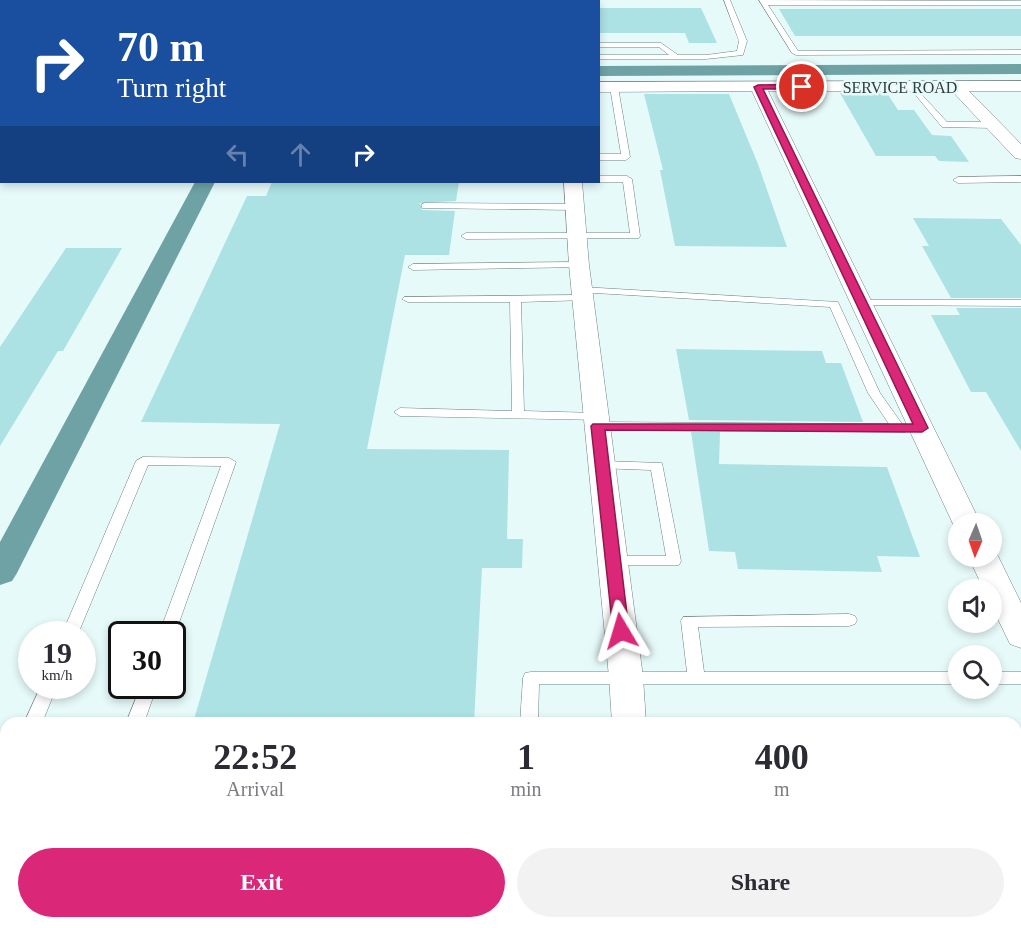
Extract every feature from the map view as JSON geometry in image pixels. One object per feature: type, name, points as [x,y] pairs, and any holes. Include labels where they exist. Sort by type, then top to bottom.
[{"type":"street","name":"SERVICE ROAD","points":[[606,87],[1021,86]]},
{"type":"street","points":[[758,87],[962,513]]},
{"type":"street","points":[[957,87],[1021,154]]},
{"type":"street","points":[[574,194],[629,717]]},
{"type":"street","points":[[988,567],[1021,636]]},
{"type":"lane","points":[[600,57],[706,57],[740,53],[743,41],[727,0]]},
{"type":"lane","points":[[763,1],[1021,3]]},
{"type":"lane","points":[[763,1],[796,52],[1021,52]]},
{"type":"lane","points":[[600,45],[661,45],[676,57]]},
{"type":"lane","points":[[600,157],[626,157],[606,87]]},
{"type":"lane","points":[[913,87],[945,125],[994,125]]},
{"type":"lane","points":[[466,236],[635,236],[627,179],[600,179]]},
{"type":"lane","points":[[958,180],[1021,179]]},
{"type":"lane","points":[[425,206],[574,194]]},
{"type":"lane","points":[[413,267],[582,284],[834,304],[874,393],[898,428]]},
{"type":"lane","points":[[408,300],[515,299],[582,284]]},
{"type":"lane","points":[[515,299],[518,415]]},
{"type":"lane","points":[[862,303],[1021,303]]},
{"type":"lane","points":[[400,412],[518,415],[597,422],[922,428]]},
{"type":"lane","points":[[75,621],[143,461],[228,462],[172,621]]},
{"type":"lane","points":[[602,465],[657,466],[674,561],[613,561]]},
{"type":"lane","points":[[696,677],[689,621],[849,620]]},
{"type":"lane","points":[[530,717],[531,678],[948,678]]},
{"type":"lane","points":[[1002,678],[1021,678]]},
{"type":"lane","points":[[36,717],[43,699]]},
{"type":"lane","points":[[137,717],[144,699]]},
{"type":"building","points":[[600,8],[701,8],[717,43],[689,43],[685,33],[600,33]]},
{"type":"building","points":[[779,9],[1021,9],[1021,36],[795,36]]},
{"type":"building","points":[[840,93],[887,93],[898,110],[914,110],[932,135],[951,136],[969,162],[939,161],[935,156],[876,156]]},
{"type":"building","points":[[644,94],[729,94],[758,164],[787,247],[675,246],[660,170],[663,170]]},
{"type":"building","points":[[272,183],[459,183],[456,201],[420,203],[422,210],[455,211],[449,255],[405,255],[367,449],[509,450],[507,539],[523,539],[522,568],[482,568],[474,717],[195,717],[280,424],[141,422],[247,196],[266,196]]},
{"type":"building","points":[[913,218],[1001,219],[1021,245],[1021,298],[951,298],[922,246],[929,246]]},
{"type":"building","points":[[66,248],[122,248],[63,351],[58,351],[0,446],[0,347]]},
{"type":"building","points":[[956,308],[1021,308],[1021,451],[986,392],[971,392],[931,315],[960,315]]},
{"type":"building","points":[[676,349],[822,351],[826,363],[841,363],[863,422],[689,420]]},
{"type":"building","points":[[691,432],[720,432],[719,464],[887,467],[920,557],[877,556],[882,572],[738,569],[735,552],[709,551]]},
{"type":"waterway","points":[[600,71],[1021,69]]},
{"type":"waterway","points":[[0,573],[204,183]]},
{"type":"route","points":[[621,631],[598,426],[922,428],[758,87],[802,87]]}]
